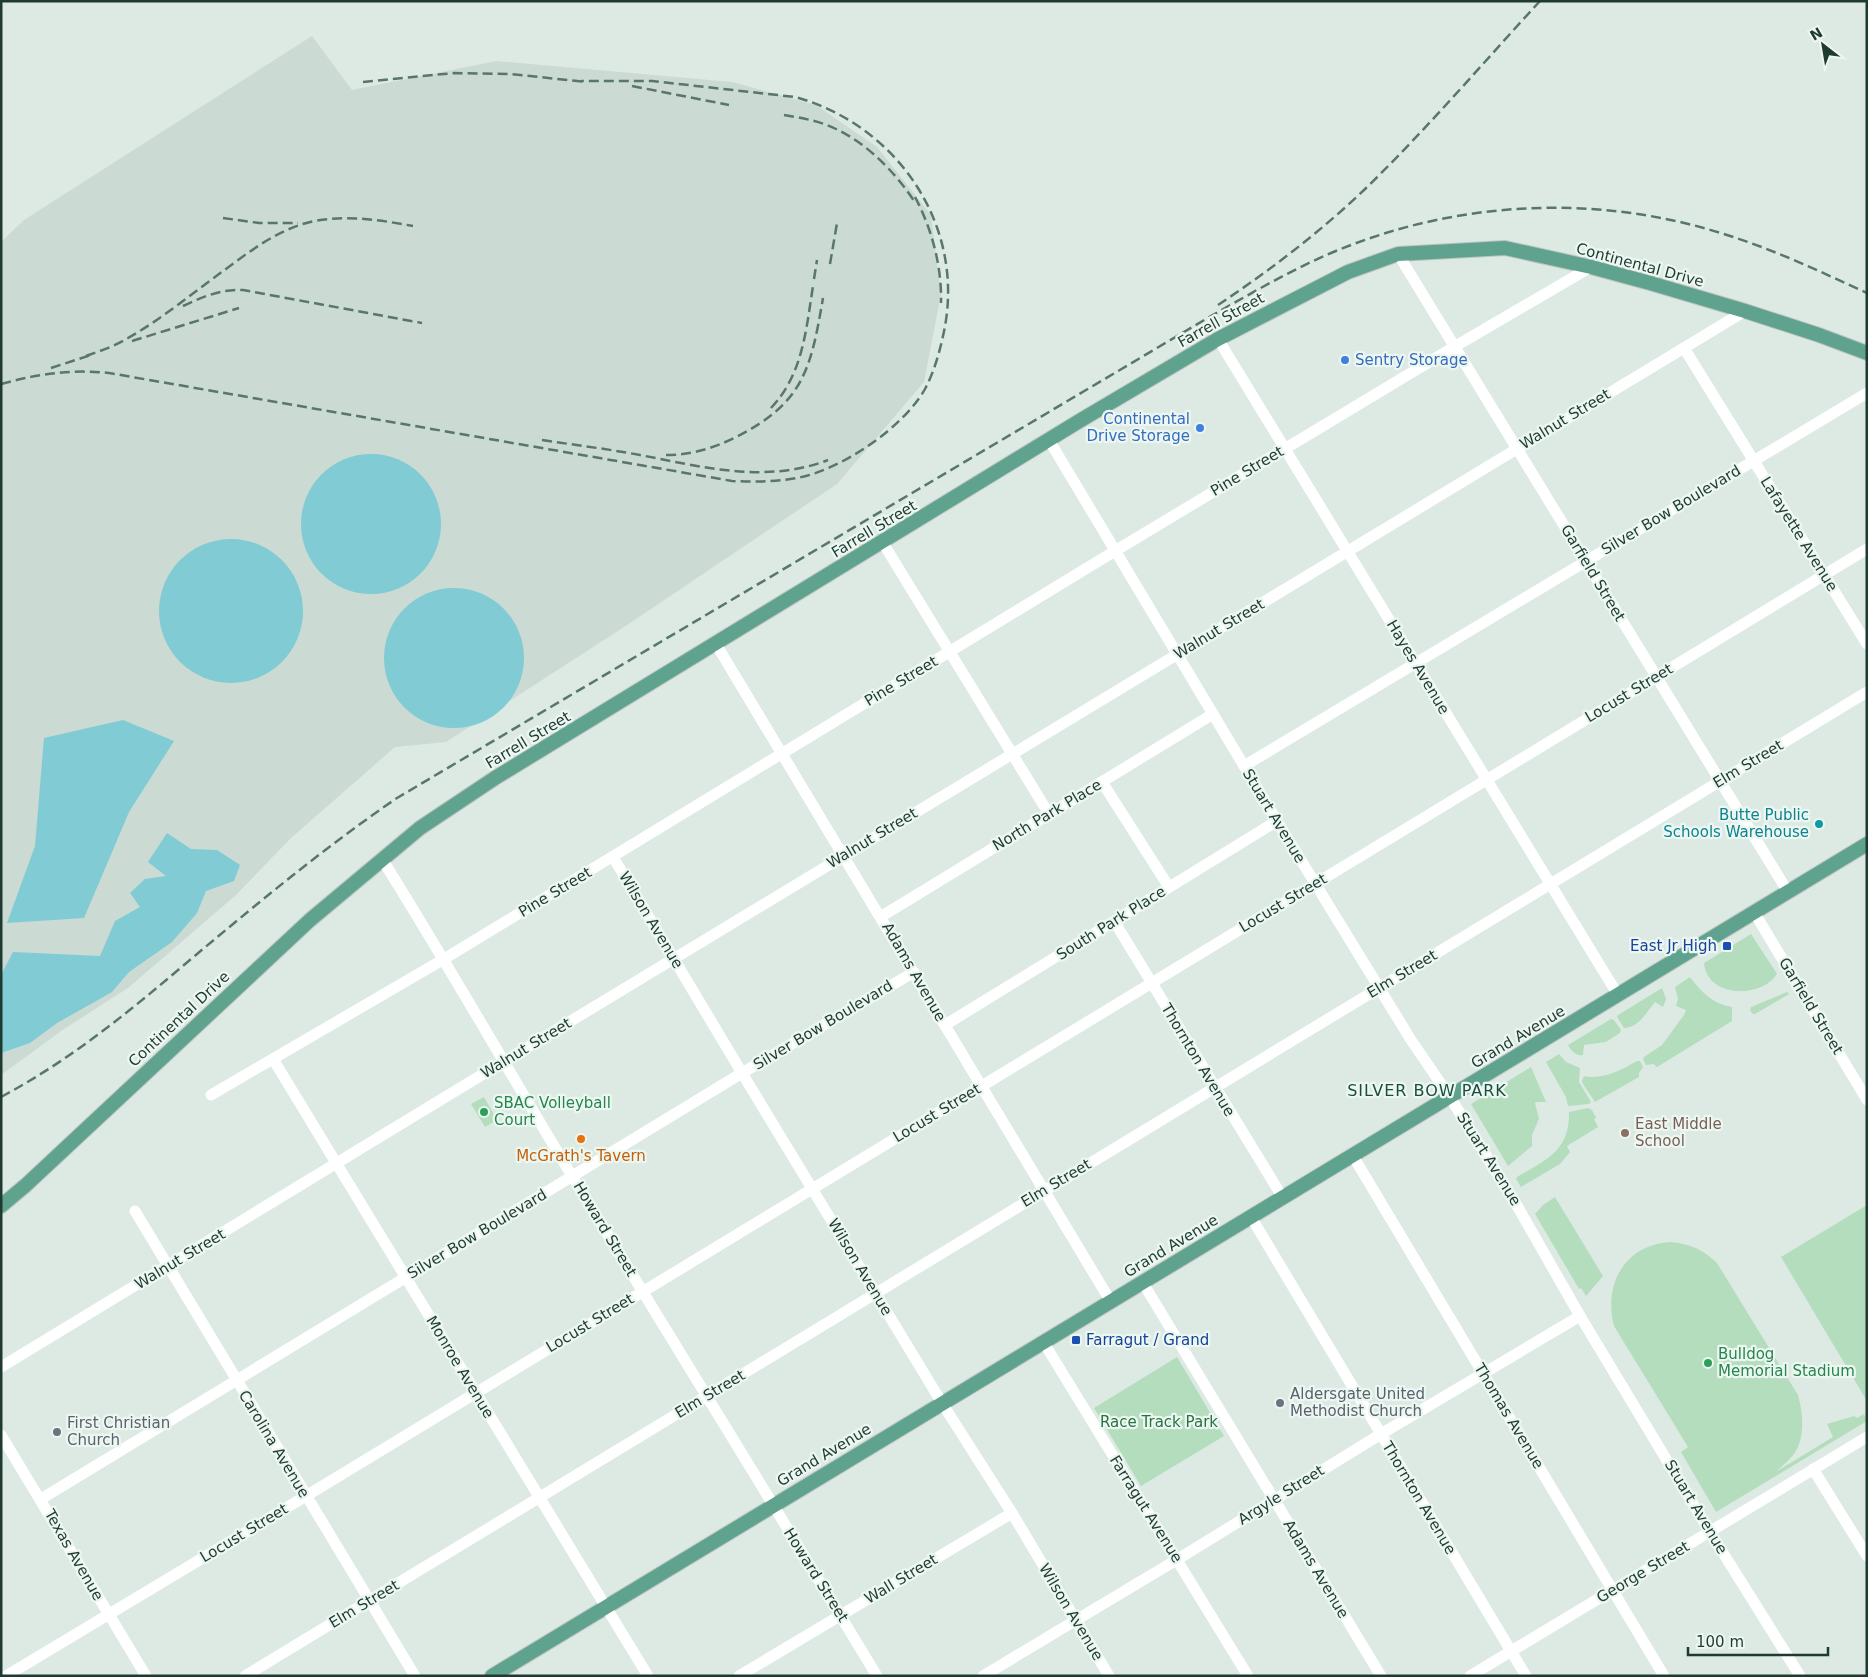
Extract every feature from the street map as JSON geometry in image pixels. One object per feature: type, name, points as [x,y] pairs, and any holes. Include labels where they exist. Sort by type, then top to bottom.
[{"type":"main road","name":"Continental Drive","points":[[1398,254],[1505,248],[1591,267],[1745,311],[1867,353]]},
{"type":"main road","name":"Farrell Street","points":[[382,859],[420,828],[495,778],[1218,339],[1348,272],[1398,254]]},
{"type":"main road","name":"Grand Avenue","points":[[492,1676],[1867,844]]},
{"type":"main road","name":"Continental Drive","points":[[1,1206],[26,1185],[310,920],[382,859]]},
{"type":"street","name":"Garfield Street","points":[[1398,254],[1788,892]]},
{"type":"street","name":"Pine Street","points":[[211,1096],[444,959],[1115,551],[1591,267]]},
{"type":"street","name":"Walnut Street","points":[[1,1368],[844,855],[1745,311]]},
{"type":"street","name":"Hayes Avenue","points":[[1218,339],[1618,996]]},
{"type":"street","name":"Lafayette Avenue","points":[[1684,348],[1867,644]]},
{"type":"street","name":"Silver Bow Boulevard","points":[[1244,766],[1867,393]]},
{"type":"street","name":"Stuart Avenue","points":[[1049,440],[1277,821],[1411,1040],[1450,1097],[1519,1209],[1580,1316],[1710,1532],[1800,1676]]},
{"type":"street","points":[[884,543],[1049,814]]},
{"type":"street","name":"Locust Street","points":[[6,1676],[1867,549]]},
{"type":"street","name":"Adams Avenue","points":[[716,644],[882,916],[981,1087],[1111,1302]]},
{"type":"street","name":"Elm Street","points":[[245,1676],[1867,692]]},
{"type":"street","name":"North Park Place","points":[[882,916],[1213,714]]},
{"type":"street","points":[[1102,782],[1169,887]]},
{"type":"street","name":"South Park Place","points":[[945,1025],[1277,821]]},
{"type":"street","name":"Wilson Avenue","points":[[613,856],[742,1074],[942,1403],[1012,1513],[1109,1676]]},
{"type":"street","name":"Howard Street","points":[[382,859],[444,959],[503,1062],[877,1676]]},
{"type":"street","name":"Garfield Street","points":[[1754,912],[1867,1100]]},
{"type":"street","name":"Thornton Avenue","points":[[1114,921],[1283,1198]]},
{"type":"street","name":"Silver Bow Boulevard","points":[[41,1499],[742,1074],[914,972]]},
{"type":"street","name":"Monroe Avenue","points":[[272,1059],[338,1164],[648,1676]]},
{"type":"street","name":"Thomas Avenue","points":[[1353,1156],[1664,1676]]},
{"type":"street","name":"Carolina Avenue","points":[[135,1211],[415,1676]]},
{"type":"street","name":"Thornton Avenue","points":[[1251,1217],[1526,1676]]},
{"type":"street","name":"Adams Avenue","points":[[1143,1283],[1380,1676]]},
{"type":"street","name":"Argyle Street","points":[[983,1676],[1381,1434],[1580,1316]]},
{"type":"street","name":"Farragut Avenue","points":[[1044,1343],[1248,1676]]},
{"type":"street","name":"Texas Avenue","points":[[1,1435],[146,1676]]},
{"type":"street","name":"George Street","points":[[1470,1676],[1867,1436]]},
{"type":"street","points":[[1813,1469],[1867,1556]]},
{"type":"street","name":"Wall Street","points":[[739,1676],[1012,1513]]},
{"type":"shaded area","points":[[312,36],[352,90],[496,61],[732,82],[816,105],[877,147],[931,215],[941,294],[924,382],[837,484],[621,629],[446,742],[395,747],[291,838],[236,895],[128,988],[64,1029],[1,1075],[1,242],[24,220]]},
{"type":"green space","points":[[1751,934],[1777,974],[1759,988],[1748,991],[1736,991],[1714,983],[1707,975],[1704,963]]},
{"type":"green space","points":[[1690,977],[1713,1000],[1732,1007],[1732,1021],[1657,1067],[1654,1064],[1646,1065],[1644,1057],[1662,1045],[1684,1015],[1686,1010],[1676,1006],[1678,999],[1675,987]]},
{"type":"green space","points":[[1662,988],[1666,999],[1663,1007],[1655,1002],[1638,1022],[1624,1028],[1617,1017],[1618,1015]]},
{"type":"green space","points":[[1787,992],[1789,994],[1755,1014],[1750,1010],[1751,1007]]},
{"type":"green space","points":[[1611,1019],[1614,1020],[1621,1030],[1620,1033],[1606,1042],[1584,1045],[1583,1055],[1576,1054],[1568,1045]]},
{"type":"green space","points":[[1559,1054],[1566,1062],[1580,1068],[1579,1082],[1591,1102],[1589,1104],[1568,1106],[1566,1097],[1546,1062]]},
{"type":"green space","points":[[1640,1061],[1643,1067],[1639,1077],[1595,1102],[1583,1084],[1584,1076],[1598,1077],[1618,1071]]},
{"type":"green space","points":[[1531,1067],[1546,1102],[1535,1103],[1539,1119],[1532,1135],[1532,1146],[1508,1166],[1471,1104]]},
{"type":"green space","name":"SBAC Volleyball Court","points":[[484,1097],[497,1120],[485,1127],[471,1104]]},
{"type":"green space","points":[[1588,1108],[1592,1110],[1598,1127],[1567,1146],[1570,1152],[1560,1164],[1521,1187],[1516,1179],[1517,1177],[1546,1159],[1561,1145],[1568,1125],[1569,1112]]},
{"type":"green space","points":[[1555,1197],[1603,1276],[1586,1296],[1581,1288],[1579,1289],[1535,1214],[1543,1205]]},
{"type":"green space","points":[[1867,1205],[1867,1401],[1781,1257]]},
{"type":"green space","points":[[1670,1242],[1696,1248],[1707,1254],[1717,1263],[1798,1395],[1802,1416],[1801,1438],[1794,1454],[1777,1471],[1833,1437],[1827,1424],[1854,1416],[1857,1418],[1864,1414],[1867,1421],[1716,1512],[1681,1452],[1688,1447],[1614,1326],[1611,1310],[1615,1282],[1621,1269],[1641,1250]]},
{"type":"green space","name":"Race Track Park","points":[[1177,1357],[1224,1436],[1141,1486],[1094,1408]]},
{"type":"water","points":[[371,454],[385,455],[398,459],[420,475],[436,497],[440,510],[440,538],[436,551],[420,573],[398,589],[385,593],[371,594],[357,593],[344,589],[322,573],[306,551],[302,538],[301,524],[302,510],[306,497],[322,475],[344,459],[357,455]]},
{"type":"water","points":[[231,539],[259,544],[282,560],[298,583],[303,611],[298,639],[282,662],[259,678],[231,683],[203,678],[180,662],[164,639],[159,611],[164,583],[180,560],[203,544]]},
{"type":"water","points":[[454,588],[468,589],[481,593],[504,608],[519,631],[523,644],[523,672],[519,685],[504,708],[481,723],[468,727],[454,728],[440,727],[427,723],[404,708],[389,685],[385,672],[384,658],[385,644],[389,631],[404,608],[427,593],[440,589]]},
{"type":"water","points":[[123,720],[174,741],[129,812],[84,918],[7,923],[35,846],[44,738]]},
{"type":"water","points":[[167,833],[191,849],[217,850],[240,865],[234,881],[206,891],[197,913],[172,942],[129,972],[112,992],[57,1023],[30,1043],[1,1053],[1,975],[13,952],[100,956],[115,921],[140,907],[130,893],[145,879],[166,876],[148,862]]},
{"type":"railway","points":[[1218,305],[1293,251],[1364,190],[1432,120],[1540,1]]},
{"type":"railway","points":[[363,82],[454,73],[510,74],[587,82]]},
{"type":"railway","points":[[1,384],[55,373],[109,373],[732,481],[781,480],[814,473],[851,457],[902,418],[915,404],[934,370],[943,336],[948,296],[945,257],[934,220],[917,186],[894,156],[865,131],[832,111],[795,97],[652,81],[581,81]]},
{"type":"railway","points":[[632,86],[729,105]]},
{"type":"railway","points":[[784,115],[824,124],[848,135],[870,151],[891,171],[916,204]]},
{"type":"railway","points":[[915,197],[935,248],[940,276],[941,303]]},
{"type":"railway","points":[[1,1097],[52,1067],[100,1033],[292,876],[397,798],[1211,316],[1285,275],[1331,253],[1379,235],[1427,222],[1477,213],[1528,208],[1578,208],[1628,213],[1678,222],[1727,235],[1780,254],[1867,293]]},
{"type":"railway","points":[[223,218],[259,223],[298,223]]},
{"type":"railway","points":[[86,356],[118,343],[152,324],[252,250],[288,229],[315,221],[340,218],[376,220],[413,226]]},
{"type":"railway","points":[[830,264],[837,223]]},
{"type":"railway","points":[[814,279],[817,260]]},
{"type":"railway","points":[[771,408],[782,395],[797,366],[805,335],[813,286]]},
{"type":"railway","points":[[183,306],[219,292],[243,290],[422,323]]},
{"type":"railway","points":[[666,455],[694,452],[719,444],[759,424],[777,411],[790,397],[808,364],[819,323],[823,298]]},
{"type":"railway","points":[[132,341],[239,308]]},
{"type":"railway","points":[[51,368],[91,355]]},
{"type":"railway","points":[[542,440],[734,471],[781,471],[805,467],[828,460]]},
{"type":"place","name":"Sentry Storage","points":[[1345,360]]},
{"type":"place","name":"Continental Drive Storage","points":[[1200,428]]},
{"type":"place","name":"Butte Public Schools Warehouse","points":[[1819,824]]},
{"type":"place","name":"East Jr High","points":[[1727,946]]},
{"type":"place","name":"SBAC Volleyball Court","points":[[484,1112]]},
{"type":"place","name":"East Middle School","points":[[1625,1133]]},
{"type":"place","name":"McGrath's Tavern","points":[[581,1139]]},
{"type":"place","name":"Farragut / Grand","points":[[1076,1340]]},
{"type":"place","name":"Bulldog Memorial Stadium","points":[[1708,1363]]},
{"type":"place","name":"Aldersgate United Methodist Church","points":[[1280,1403]]},
{"type":"place","name":"First Christian Church","points":[[57,1432]]},
{"type":"district","name":"SILVER BOW PARK","points":[[1427,1090]]}]
